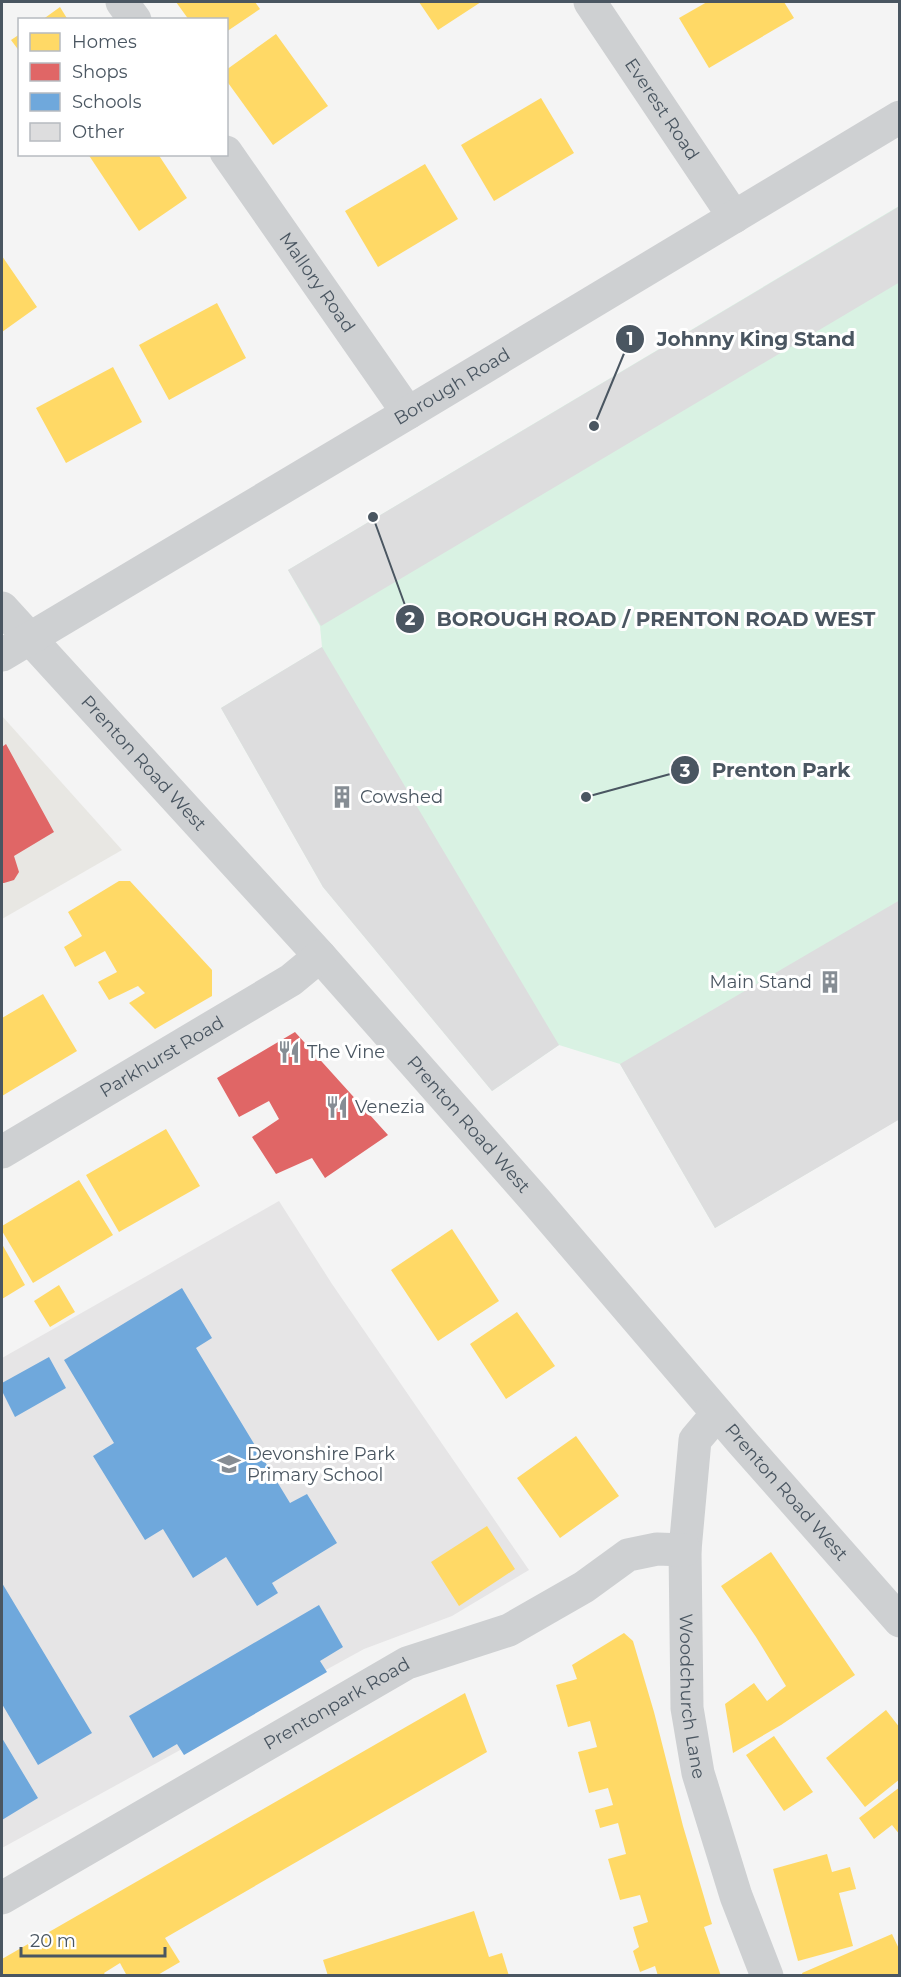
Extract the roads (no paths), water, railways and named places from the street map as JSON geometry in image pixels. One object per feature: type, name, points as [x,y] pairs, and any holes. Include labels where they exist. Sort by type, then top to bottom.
[{"type":"street","points":[[122,2],[134,18]]},
{"type":"street","name":"Everest Road","points":[[590,2],[734,217]]},
{"type":"street","name":"Borough Road","points":[[14,646],[408,413],[900,117]]},
{"type":"street","name":"Mallory Road","points":[[228,155],[408,413]]},
{"type":"street","name":"Prenton Road West","points":[[2,608],[14,646],[320,956],[900,1621]]},
{"type":"street","name":"Parkhurst Road","points":[[2,1152],[291,980],[320,956]]},
{"type":"street","name":"Woodchurch Lane","points":[[717,1413],[695,1440],[686,1550],[687,1708],[698,1773],[736,1896],[767,1976]]},
{"type":"street","name":"Prentonpark Road","points":[[2,1899],[407,1663],[509,1630],[584,1587],[628,1555],[657,1549],[686,1550]]},
{"type":"place","name":"Johnny King Stand","points":[[594,426]]},
{"type":"place","name":"BOROUGH ROAD / PRENTON ROAD WEST","points":[[373,517]]},
{"type":"place","name":"Cowshed","points":[[342,797]]},
{"type":"place","name":"Prenton Park","points":[[586,797]]},
{"type":"place","name":"Main Stand","points":[[830,982]]},
{"type":"place","name":"The Vine","points":[[289,1052]]},
{"type":"place","name":"Venezia","points":[[337,1107]]},
{"type":"place","name":"Devonshire Park Primary School","points":[[229,1464]]}]
